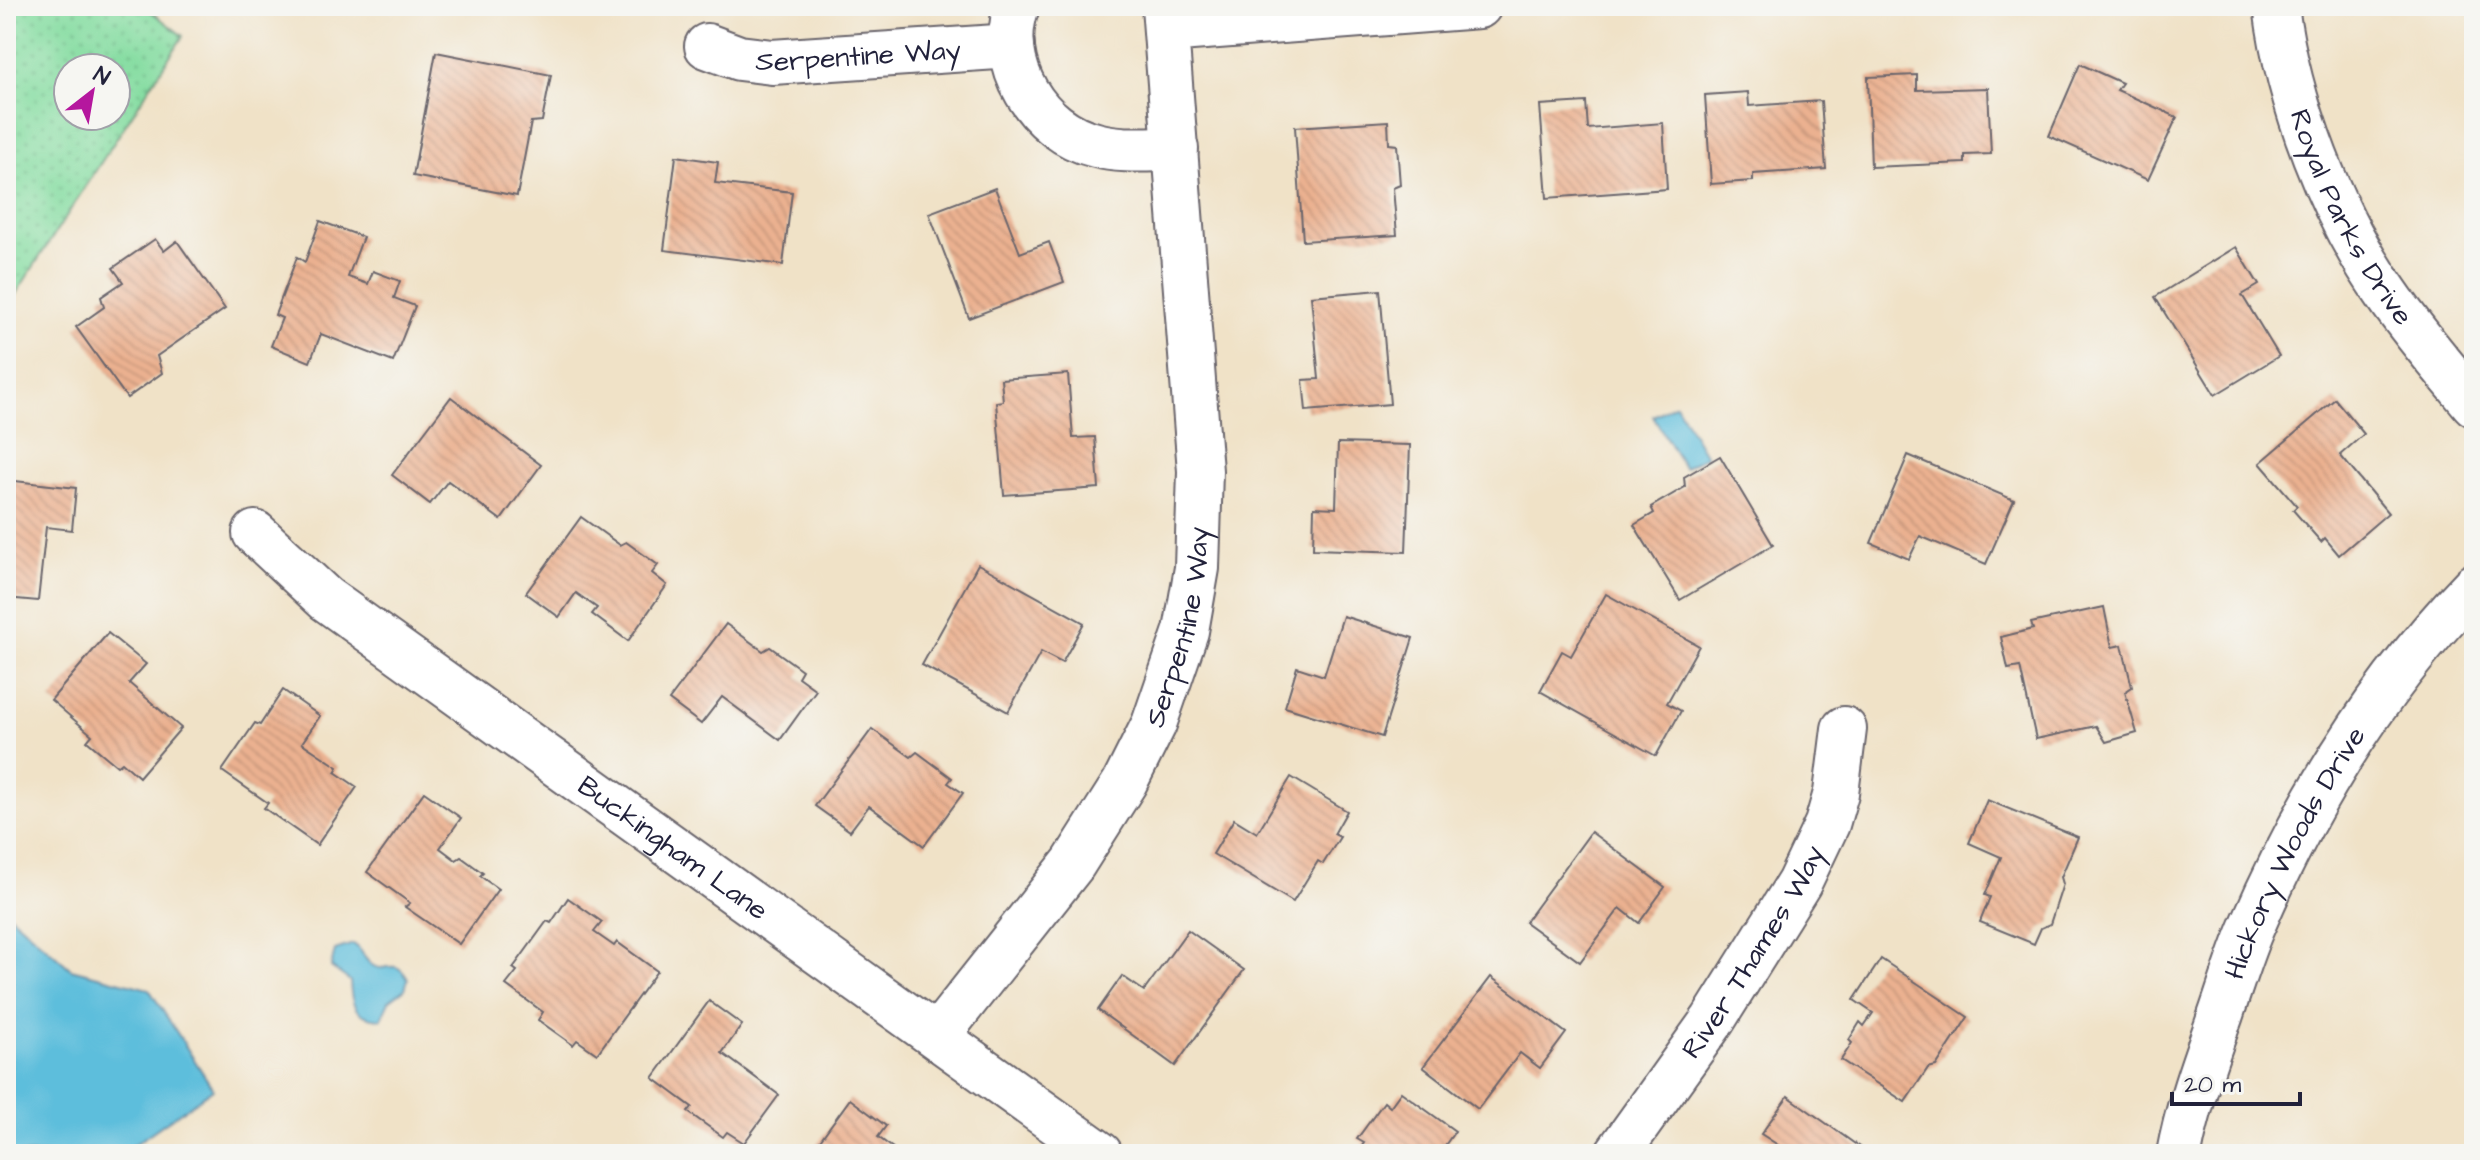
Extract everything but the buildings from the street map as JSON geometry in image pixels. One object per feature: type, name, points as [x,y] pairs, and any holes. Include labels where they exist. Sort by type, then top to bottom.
[{"type":"street","points":[[1165,18],[1479,6]]},
{"type":"street","name":"Royal Parks Drive","points":[[2276,6],[2303,120],[2325,181],[2353,239],[2386,294],[2474,404]]},
{"type":"street","name":"Serpentine Way","points":[[937,1036],[1073,864],[1125,782],[1154,724],[1186,631],[1197,568],[1200,471],[1165,18]]},
{"type":"street","name":"Serpentine Way","points":[[707,46],[739,58],[772,62],[1014,26],[1020,83],[1038,111],[1064,132],[1095,145],[1128,150],[1176,149]]},
{"type":"street","name":"Buckingham Lane","points":[[255,533],[326,599],[1100,1154]]},
{"type":"street","name":"Hickory Woods Drive","points":[[2179,1154],[2188,1109],[2251,929],[2306,814],[2370,711],[2417,650],[2474,586]]},
{"type":"street","name":"River Thames Way","points":[[1617,1154],[1713,1020],[1799,883],[1830,814],[1836,793],[1844,729]]},
{"type":"green space","points":[[6,6],[144,6],[183,36],[132,115],[132,52],[52,52],[52,132],[121,132],[6,309]]},
{"type":"water","points":[[1676,404],[1706,456],[1684,468],[1653,416]]},
{"type":"water","points":[[6,912],[71,969],[149,989],[213,1089],[121,1154],[6,1154]]},
{"type":"water","points":[[353,944],[372,965],[398,968],[408,979],[405,989],[389,1001],[381,1019],[365,1016],[356,1008],[351,997],[350,981],[331,967],[335,950]]}]
